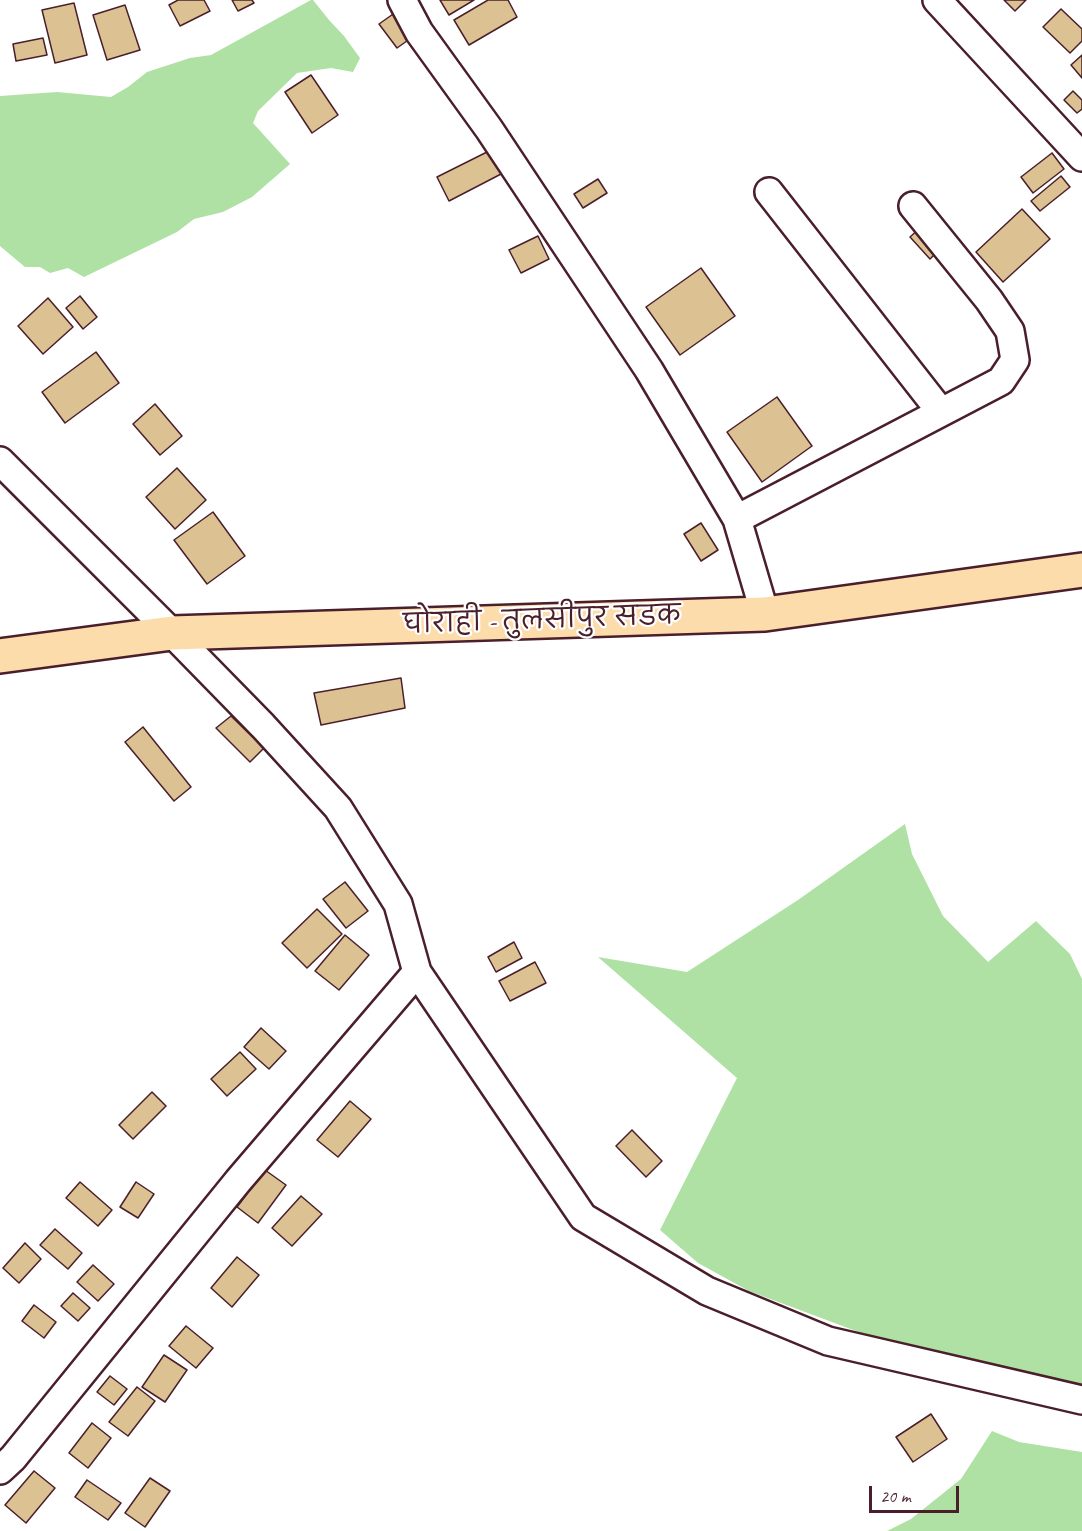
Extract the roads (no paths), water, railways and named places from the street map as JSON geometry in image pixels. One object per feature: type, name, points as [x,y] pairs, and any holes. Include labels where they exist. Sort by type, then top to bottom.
[{"type":"main road","name":"घोराही - तुलसीपुर सडक","points":[[0,656],[172,633],[765,614],[1082,570]]},
{"type":"street","points":[[402,0],[419,32],[489,129],[649,370],[737,519],[765,614]]},
{"type":"street","points":[[937,0],[1082,157]]},
{"type":"street","points":[[769,192],[941,412]]},
{"type":"street","points":[[737,519],[1001,381],[1015,360],[1010,332],[989,300],[913,206]]},
{"type":"street","points":[[0,461],[263,726],[338,808],[398,904],[417,972],[583,1217],[707,1291],[828,1341],[1082,1400]]},
{"type":"street","points":[[0,1470],[13,1458],[238,1181],[417,972]]}]
